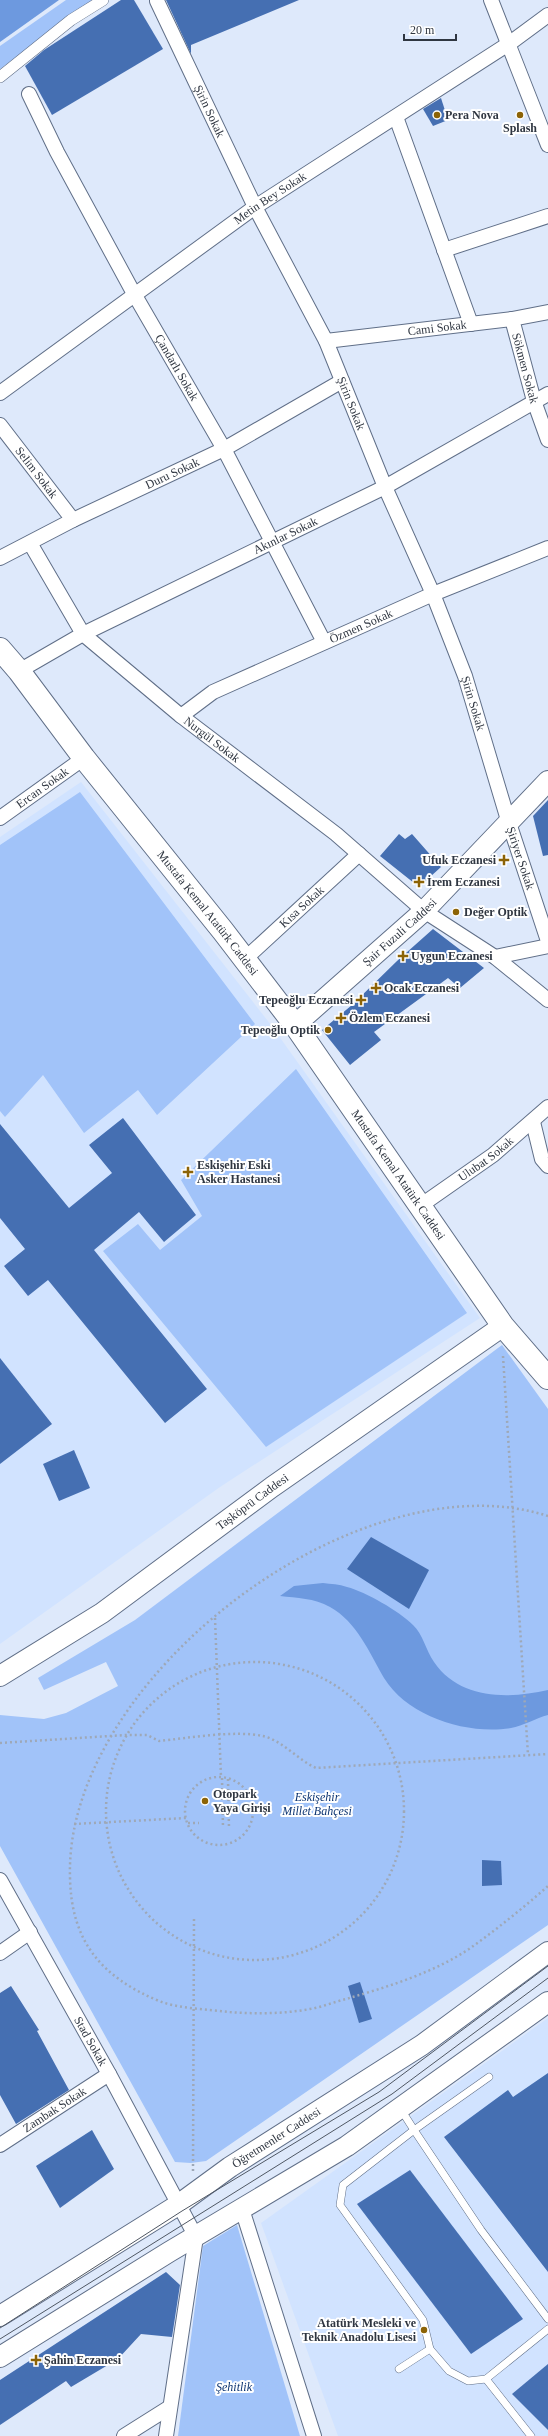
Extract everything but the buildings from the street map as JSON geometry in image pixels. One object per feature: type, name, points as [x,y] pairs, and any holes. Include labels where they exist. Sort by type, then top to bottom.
[{"type":"main road","name":"Mustafa Kemal Atatürk Caddesi","points":[[0,650],[19,671],[84,758],[245,959],[295,1025],[503,1326],[548,1378]]},
{"type":"main road","name":"Şair Fuzuli Caddesi","points":[[295,1025],[424,911],[508,820],[548,781]]},
{"type":"main road","name":"Taşköprü Caddesi","points":[[0,1676],[102,1613],[272,1487],[503,1326]]},
{"type":"main road","name":"Öğretmenler Caddesi","points":[[0,2316],[178,2205],[230,2167],[422,2045],[548,1952]]},
{"type":"main road","points":[[0,2357],[347,2146],[548,2002]]},
{"type":"street","points":[[0,77],[72,20],[103,0]]},
{"type":"street","points":[[491,0],[510,44],[548,145]]},
{"type":"street","name":"Şirin Sokak","points":[[157,1],[255,207],[326,341],[385,487],[433,594],[465,676],[508,820]]},
{"type":"street","name":"Metin Bey Sokak","points":[[0,393],[136,296],[255,207],[510,44],[548,15]]},
{"type":"street","name":"Çandarlı Sokak","points":[[29,94],[57,152],[136,296],[224,448],[324,642]]},
{"type":"street","points":[[396,117],[470,324]]},
{"type":"street","points":[[444,250],[548,216]]},
{"type":"street","name":"Cami Sokak","points":[[326,341],[512,319],[548,312]]},
{"type":"street","name":"Sökmen Sokak","points":[[512,319],[534,401],[548,440]]},
{"type":"street","name":"Duru Sokak","points":[[0,558],[73,520],[224,448],[342,381]]},
{"type":"street","name":"Akınlar Sokak","points":[[19,671],[83,634],[271,541],[385,487],[548,394]]},
{"type":"street","name":"Selim Sokak","points":[[0,425],[73,520]]},
{"type":"street","name":"Nurgül Sokak","points":[[30,543],[83,634],[181,716],[336,834],[424,911],[495,957],[548,1000]]},
{"type":"street","name":"Özmen Sokak","points":[[181,716],[213,692],[433,594],[548,548]]},
{"type":"street","name":"Ercan Sokak","points":[[0,818],[84,758]]},
{"type":"street","name":"Şiriyer Sokak","points":[[508,820],[548,940]]},
{"type":"street","name":"Kısa Sokak","points":[[245,959],[359,854]]},
{"type":"street","points":[[495,957],[548,946]]},
{"type":"street","name":"Ulubat Sokak","points":[[420,1206],[493,1155],[533,1122],[548,1107]]},
{"type":"street","points":[[533,1122],[542,1159],[548,1166]]},
{"type":"street","name":"Stad Sokak","points":[[0,1880],[109,2074],[196,2237]]},
{"type":"street","points":[[0,1953],[30,1932]]},
{"type":"street","name":"Zambak Sokak","points":[[0,2145],[109,2074]]},
{"type":"street","points":[[242,2209],[314,2436]]},
{"type":"street","points":[[166,2436],[196,2237]]},
{"type":"street","points":[[124,2436],[170,2407]]},
{"type":"lane","points":[[489,2077],[414,2130],[344,2185],[340,2204],[423,2320],[430,2349],[449,2371],[468,2381],[486,2380],[548,2329]]},
{"type":"lane","points":[[400,2108],[481,2230],[548,2319]]},
{"type":"lane","points":[[399,2369],[430,2349]]},
{"type":"lane","points":[[486,2380],[531,2436]]},
{"type":"path","points":[[503,1352],[514,1509],[528,1755]]},
{"type":"path","points":[[548,1516],[514,1509],[490,1507],[433,1511],[373,1525],[344,1536],[286,1565],[253,1587],[215,1618],[163,1665],[132,1704],[112,1736],[86,1786],[74,1824],[69,1858],[73,1913],[96,1961],[113,1976],[161,2002],[194,2008],[254,2014],[310,2009],[381,1988],[426,1971],[467,1950],[548,1886]]},
{"type":"path","points":[[215,1618],[223,1828]]},
{"type":"path","points":[[247,1663],[269,1663],[291,1667],[323,1679],[351,1698],[367,1713],[380,1731],[395,1762],[404,1805],[403,1828],[399,1849],[392,1871],[381,1890],[352,1924],[334,1938],[314,1948],[271,1960],[237,1959],[194,1947],[162,1928],[132,1897],[114,1864],[105,1822],[109,1777],[126,1735],[147,1708],[164,1693],[187,1679],[217,1668],[247,1663]]},
{"type":"path","points":[[0,1743],[126,1735],[147,1735],[159,1740],[219,1736],[264,1736],[304,1763],[316,1768],[395,1762],[548,1754]]},
{"type":"path","points":[[222,1777],[228,1779],[241,1785],[248,1793],[252,1803],[250,1824],[245,1833],[227,1844],[216,1844],[196,1836],[188,1823],[186,1818],[188,1798],[193,1789],[206,1780],[222,1777]]},
{"type":"path","points":[[228,1779],[229,1828]]},
{"type":"path","points":[[74,1824],[186,1818]]},
{"type":"path","points":[[188,1823],[199,1823]]},
{"type":"path","points":[[193,2173],[194,1919]]},
{"type":"shaded area","points":[[0,0],[59,0],[0,42]]},
{"type":"shaded area","name":"Eskişehir Eski Asker Hastanesi","points":[[81,782],[271,1025],[480,1318],[220,1487],[0,1644],[0,837]]},
{"type":"shaded area","points":[[323,1583],[341,1585],[355,1589],[391,1608],[407,1620],[422,1638],[434,1662],[457,1684],[486,1694],[517,1695],[548,1690],[548,1715],[511,1728],[476,1729],[458,1726],[423,1713],[395,1692],[384,1678],[362,1638],[348,1621],[339,1613],[318,1602],[280,1596],[294,1586]]},
{"type":"shaded area","name":"Atatürk Mesleki ve Teknik Anadolu Lisesi","points":[[548,2018],[548,2436],[338,2436],[261,2223]]},
{"type":"green space","points":[[66,0],[94,0],[0,69],[0,46]]},
{"type":"green space","points":[[80,792],[255,1024],[157,1115],[138,1090],[84,1133],[43,1075],[5,1117],[0,1111],[0,845]]},
{"type":"green space","points":[[296,1069],[467,1313],[266,1447],[103,1251],[138,1224],[160,1250],[202,1216],[181,1180]]},
{"type":"green space","name":"Eskişehir Millet Bahçesi","points":[[502,1345],[548,1409],[548,1925],[206,2161],[191,2163],[175,2162],[0,1846],[0,1715],[44,1719],[66,1713],[118,1686],[106,1662],[44,1690],[38,1678],[135,1620]]},
{"type":"green space","name":"Şehitlik","points":[[237,2225],[300,2436],[178,2436],[203,2246]]},
{"type":"tram line","points":[[0,2328],[182,2211],[379,2092],[548,1966]]},
{"type":"tram line","points":[[0,2339],[392,2094],[548,1978]]},
{"type":"place","name":"Pera Nova","points":[[437,115]]},
{"type":"place","name":"Splash","points":[[520,115]]},
{"type":"place","name":"Ufuk Eczanesi","points":[[504,860]]},
{"type":"place","name":"İrem Eczanesi","points":[[419,882]]},
{"type":"place","name":"Değer Optik","points":[[456,912]]},
{"type":"place","name":"Uygun Eczanesi","points":[[403,956]]},
{"type":"place","name":"Ocak Eczanesi","points":[[376,988]]},
{"type":"place","name":"Tepeoğlu Eczanesi","points":[[361,1000]]},
{"type":"place","name":"Özlem Eczanesi","points":[[341,1018]]},
{"type":"place","name":"Tepeoğlu Optik","points":[[328,1030]]},
{"type":"place","name":"Eskişehir Eski Asker Hastanesi","points":[[188,1172]]},
{"type":"place","name":"Otopark Yaya Girişi","points":[[205,1801]]},
{"type":"place","name":"Atatürk Mesleki ve Teknik Anadolu Lisesi","points":[[424,2330]]},
{"type":"place","name":"Şahin Eczanesi","points":[[36,2360]]}]
